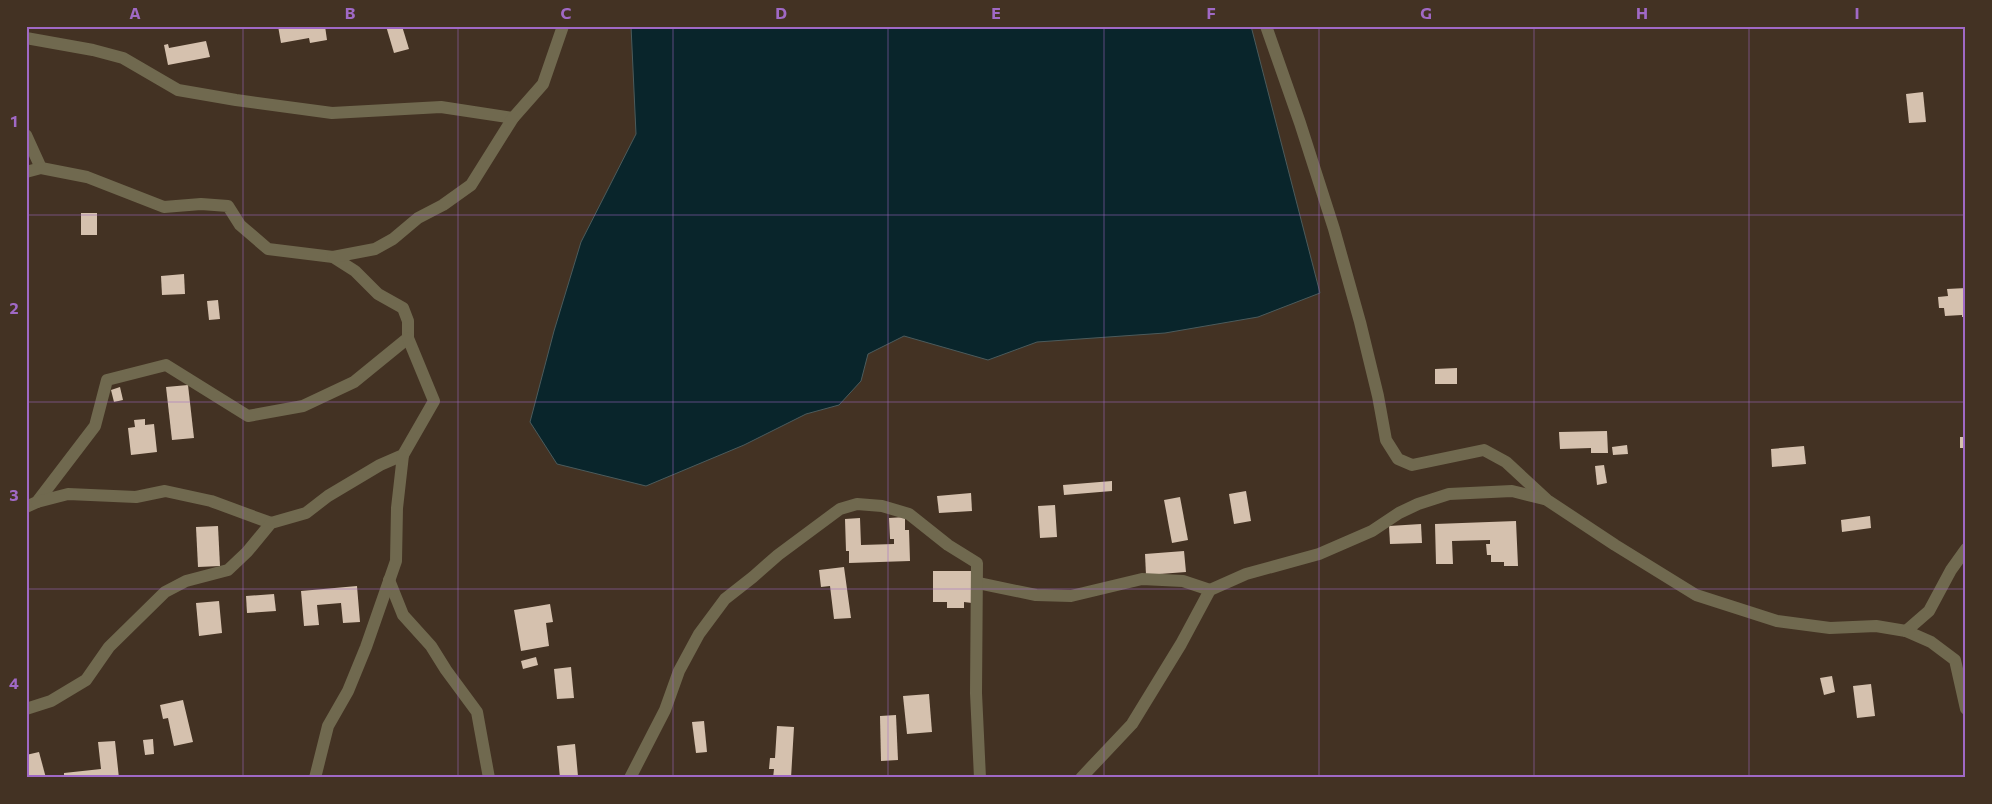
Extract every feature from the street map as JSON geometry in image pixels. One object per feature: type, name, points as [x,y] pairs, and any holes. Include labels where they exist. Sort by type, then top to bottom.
[{"type":"street","points":[[26,172],[41,168],[87,177],[164,207],[201,204],[228,206],[240,224],[268,249],[333,258],[375,249],[393,239],[418,218],[443,205],[470,185],[513,118],[543,84],[563,26]]},
{"type":"street","points":[[1266,26],[1334,229],[1365,341],[1386,440],[1398,460],[1412,465],[1484,450],[1506,462],[1547,500],[1696,595],[1777,621],[1830,628],[1876,626],[1906,631],[1931,642],[1955,660],[1966,709]]},
{"type":"street","points":[[26,38],[93,50],[123,58],[178,90],[236,100],[332,113],[441,107],[513,118]]},
{"type":"street","points":[[26,135],[41,168]]},
{"type":"street","points":[[315,778],[328,726],[348,691],[396,561],[397,508],[403,455],[434,401],[408,338],[408,321],[402,308],[378,294],[354,271],[333,258]]},
{"type":"street","points":[[32,504],[95,426],[107,380],[166,365],[248,416],[303,406],[354,382],[408,338]]},
{"type":"street","points":[[26,709],[51,701],[86,680],[110,647],[166,592],[186,581],[228,570],[247,552],[271,523],[306,513],[328,496],[380,465],[403,455]]},
{"type":"street","points":[[32,504],[68,494],[136,498],[165,491],[211,501],[271,523]]},
{"type":"street","points":[[1081,778],[1132,724],[1181,644],[1210,590],[1246,574],[1319,554],[1372,532],[1399,513],[1418,504],[1449,494],[1512,491],[1547,500]]},
{"type":"street","points":[[630,778],[665,710],[679,671],[699,634],[725,599],[778,555],[840,509],[857,504],[882,506],[909,514],[948,545],[977,563],[976,693],[980,778]]},
{"type":"street","points":[[1906,631],[1929,611],[1951,570],[1966,549]]},
{"type":"street","points":[[389,580],[403,615],[432,646],[446,670],[477,712],[489,778]]},
{"type":"street","points":[[978,583],[1036,595],[1071,596],[1126,582],[1142,580],[1183,581],[1210,590]]},
{"type":"water","points":[[631,26],[1251,26],[1320,293],[1258,317],[1165,333],[1037,342],[988,360],[904,336],[868,354],[861,381],[839,405],[806,414],[744,445],[646,486],[557,464],[530,422],[554,331],[581,242],[636,134]]},
{"type":"building","points":[[278,26],[325,26],[327,40],[310,43],[309,38],[281,43]]},
{"type":"building","points":[[386,26],[402,26],[409,49],[394,53]]},
{"type":"building","points":[[206,41],[210,57],[168,65],[164,45],[168,44],[169,48]]},
{"type":"building","points":[[1923,92],[1926,122],[1909,123],[1906,94]]},
{"type":"building","points":[[81,213],[97,213],[97,235],[81,235]]},
{"type":"building","points":[[184,274],[185,294],[162,295],[161,276]]},
{"type":"building","points":[[1966,288],[1966,317],[1962,317],[1962,315],[1945,316],[1944,308],[1939,308],[1938,297],[1948,296],[1947,289]]},
{"type":"building","points":[[218,300],[220,319],[209,320],[207,301]]},
{"type":"building","points":[[1457,368],[1457,384],[1435,384],[1435,369]]},
{"type":"building","points":[[188,385],[194,438],[172,440],[166,387]]},
{"type":"building","points":[[120,387],[123,400],[114,402],[111,390]]},
{"type":"building","points":[[145,419],[145,425],[154,424],[157,452],[131,455],[128,428],[135,427],[134,420]]},
{"type":"building","points":[[1607,431],[1608,453],[1591,453],[1591,448],[1560,449],[1559,432]]},
{"type":"building","points":[[1960,437],[1966,437],[1966,448],[1960,448]]},
{"type":"building","points":[[1627,445],[1628,454],[1613,455],[1612,447]]},
{"type":"building","points":[[1804,446],[1806,464],[1772,467],[1771,449]]},
{"type":"building","points":[[1604,465],[1607,483],[1597,485],[1595,466]]},
{"type":"building","points":[[1112,481],[1112,491],[1064,495],[1063,485]]},
{"type":"building","points":[[1246,491],[1251,521],[1234,524],[1229,494]]},
{"type":"building","points":[[971,493],[972,511],[939,513],[937,496]]},
{"type":"building","points":[[1180,497],[1188,540],[1172,543],[1164,500]]},
{"type":"building","points":[[1055,505],[1057,537],[1040,538],[1038,506]]},
{"type":"building","points":[[1870,516],[1871,528],[1842,532],[1841,520]]},
{"type":"building","points":[[905,517],[905,530],[909,530],[910,561],[849,563],[849,551],[846,551],[845,519],[860,518],[861,545],[894,544],[894,539],[890,539],[889,518]]},
{"type":"building","points":[[1516,521],[1518,566],[1504,566],[1504,562],[1491,562],[1491,555],[1487,555],[1486,544],[1490,544],[1490,540],[1452,541],[1453,564],[1436,564],[1435,524]]},
{"type":"building","points":[[1421,524],[1422,543],[1390,544],[1389,526]]},
{"type":"building","points":[[218,526],[220,566],[198,567],[196,527]]},
{"type":"building","points":[[1184,551],[1186,572],[1146,575],[1145,554]]},
{"type":"building","points":[[844,567],[851,618],[834,619],[830,586],[821,587],[819,570]]},
{"type":"building","points":[[933,571],[973,571],[972,603],[964,602],[964,608],[947,608],[947,602],[933,602]]},
{"type":"building","points":[[357,586],[360,622],[343,623],[341,603],[317,605],[319,625],[304,626],[301,591]]},
{"type":"building","points":[[274,594],[276,611],[247,613],[246,596]]},
{"type":"building","points":[[219,601],[222,633],[199,636],[196,603]]},
{"type":"building","points":[[550,604],[553,622],[546,623],[549,646],[521,651],[514,610]]},
{"type":"building","points":[[536,657],[538,665],[523,669],[521,661]]},
{"type":"building","points":[[571,667],[574,698],[557,699],[554,669]]},
{"type":"building","points":[[1832,676],[1835,692],[1824,695],[1820,678]]},
{"type":"building","points":[[1871,684],[1875,716],[1857,718],[1853,686]]},
{"type":"building","points":[[929,694],[932,732],[907,734],[903,696]]},
{"type":"building","points":[[183,700],[193,742],[174,746],[168,718],[163,719],[160,705]]},
{"type":"building","points":[[896,715],[898,760],[881,761],[880,716]]},
{"type":"building","points":[[704,721],[707,752],[696,753],[692,722]]},
{"type":"building","points":[[777,726],[794,727],[791,778],[773,778],[774,769],[769,769],[770,758],[775,758]]},
{"type":"building","points":[[153,739],[154,754],[145,755],[143,740]]},
{"type":"building","points":[[115,741],[119,778],[64,778],[64,773],[101,769],[98,742]]},
{"type":"building","points":[[575,744],[578,776],[560,778],[557,746]]},
{"type":"building","points":[[39,752],[46,778],[26,778],[26,755]]}]
